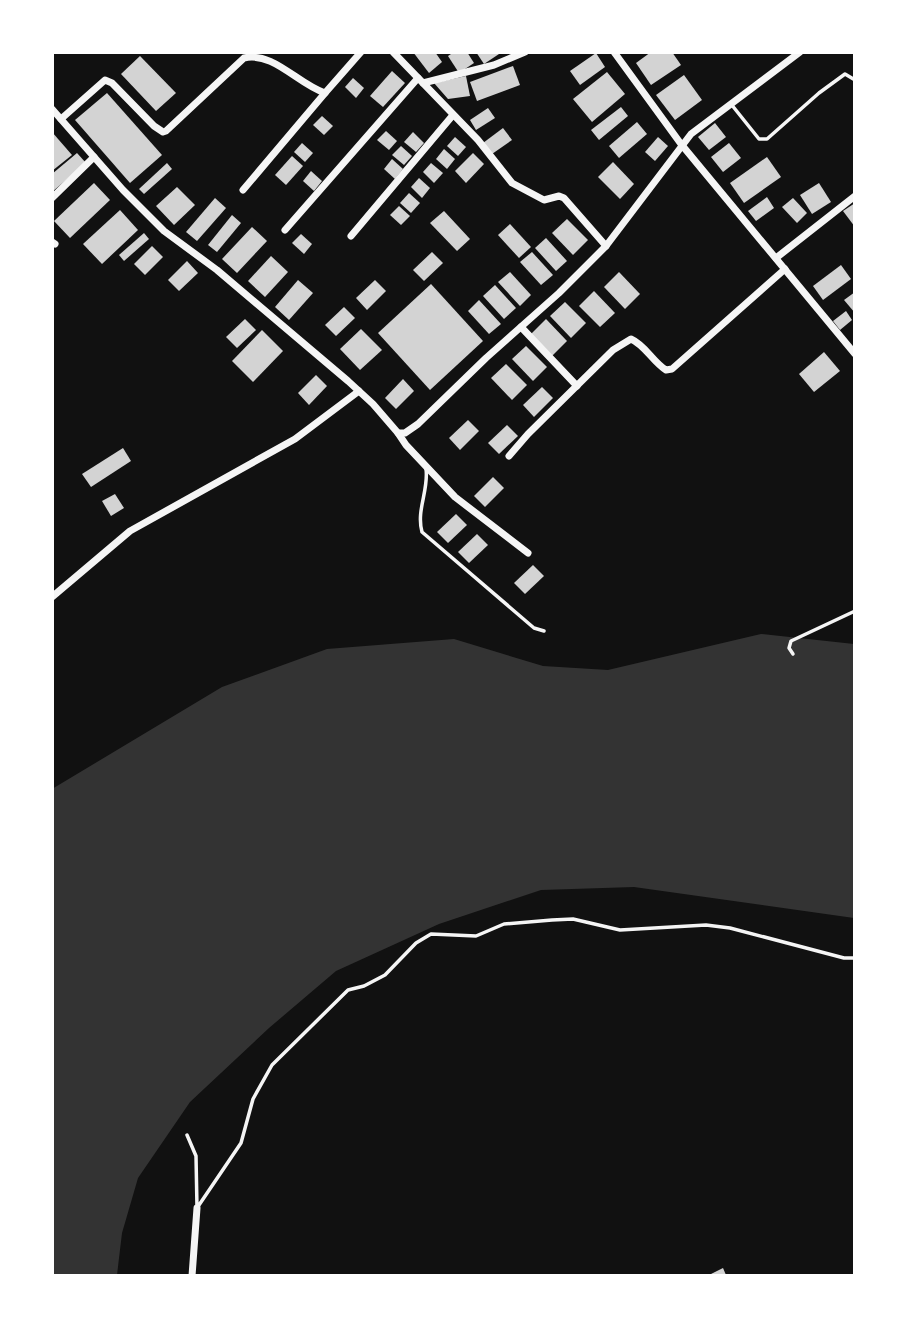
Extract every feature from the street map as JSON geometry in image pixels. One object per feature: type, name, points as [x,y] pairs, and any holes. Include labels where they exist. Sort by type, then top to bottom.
[{"type":"street","points":[[243,190],[361,52]]},
{"type":"street","points":[[393,52],[478,140],[512,183],[544,200],[559,196],[564,198],[606,246]]},
{"type":"street","points":[[614,52],[681,144],[855,354]]},
{"type":"street","points":[[398,433],[410,430],[418,424],[606,246],[681,144],[696,129],[800,52]]},
{"type":"street","points":[[285,230],[420,80],[494,65],[525,53]]},
{"type":"street","points":[[61,119],[106,80],[154,126],[166,131],[239,61],[250,56],[271,61],[312,89],[325,93]]},
{"type":"street","points":[[52,108],[164,231],[217,270],[359,391],[455,497],[528,553]]},
{"type":"street","points":[[351,236],[453,115]]},
{"type":"street","points":[[52,198],[94,157]]},
{"type":"street","points":[[776,258],[855,196]]},
{"type":"street","points":[[509,456],[527,433],[613,350],[631,339],[637,341],[657,364],[666,370],[672,369],[785,269]]},
{"type":"street","points":[[521,327],[577,386]]},
{"type":"street","points":[[52,597],[130,531],[295,439],[359,391]]},
{"type":"street","points":[[192,1276],[197,1208]]},
{"type":"lane","points":[[731,104],[759,139],[767,139],[845,74],[855,80]]},
{"type":"lane","points":[[426,467],[425,493],[420,509],[422,532],[534,628],[544,631]]},
{"type":"lane","points":[[793,654],[789,648],[791,640],[855,611]]},
{"type":"lane","points":[[197,1208],[240,1143],[253,1099],[272,1065],[348,990],[364,986],[385,975],[416,943],[431,934],[476,936],[513,922],[565,919],[620,930],[706,925],[730,928],[844,958],[855,958]]},
{"type":"lane","points":[[187,1135],[196,1156],[197,1208]]},
{"type":"shaded area","points":[[761,634],[854,644],[854,918],[634,887],[541,890],[439,924],[336,971],[269,1028],[190,1102],[138,1178],[122,1233],[117,1275],[53,1275],[52,789],[222,687],[327,649],[454,639],[543,666],[608,670]]},
{"type":"building","points":[[413,52],[435,52],[442,62],[429,73]]},
{"type":"building","points":[[454,52],[467,52],[474,63],[459,73],[448,56]]},
{"type":"building","points":[[476,52],[502,52],[484,64]]},
{"type":"building","points":[[651,52],[672,52],[681,65],[651,85],[636,63]]},
{"type":"building","points":[[596,53],[605,67],[580,85],[570,71]]},
{"type":"building","points":[[140,56],[176,93],[156,111],[121,74]]},
{"type":"building","points":[[513,66],[520,85],[477,101],[470,82]]},
{"type":"building","points":[[392,71],[405,83],[383,107],[370,96]]},
{"type":"building","points":[[607,72],[625,94],[592,122],[573,99]]},
{"type":"building","points":[[684,75],[702,100],[675,120],[656,95]]},
{"type":"building","points":[[466,76],[470,96],[448,99],[434,83]]},
{"type":"building","points":[[353,78],[364,88],[356,98],[345,87]]},
{"type":"building","points":[[107,93],[162,155],[130,183],[75,120]]},
{"type":"building","points":[[621,107],[628,116],[599,140],[591,130]]},
{"type":"building","points":[[488,108],[495,118],[476,130],[470,120]]},
{"type":"building","points":[[322,116],[333,126],[324,135],[313,125]]},
{"type":"building","points":[[637,122],[647,134],[619,158],[609,146]]},
{"type":"building","points":[[715,123],[726,137],[709,150],[698,137]]},
{"type":"building","points":[[503,128],[512,140],[492,154],[483,143]]},
{"type":"building","points":[[386,131],[397,141],[389,150],[377,140]]},
{"type":"building","points":[[52,132],[72,155],[52,171]]},
{"type":"building","points":[[413,132],[424,143],[416,152],[404,142]]},
{"type":"building","points":[[455,137],[466,147],[458,156],[447,146]]},
{"type":"building","points":[[658,137],[668,146],[655,161],[645,152]]},
{"type":"building","points":[[302,143],[313,153],[305,162],[294,152]]},
{"type":"building","points":[[729,143],[741,158],[723,172],[711,157]]},
{"type":"building","points":[[401,146],[412,156],[404,165],[392,155]]},
{"type":"building","points":[[444,149],[455,159],[447,169],[436,159]]},
{"type":"building","points":[[77,153],[86,163],[52,192],[52,174]]},
{"type":"building","points":[[473,153],[484,164],[466,183],[455,171]]},
{"type":"building","points":[[292,156],[303,166],[286,185],[275,175]]},
{"type":"building","points":[[767,157],[781,177],[744,203],[730,183]]},
{"type":"building","points":[[392,159],[403,169],[395,179],[384,169]]},
{"type":"building","points":[[613,162],[634,184],[620,199],[598,177]]},
{"type":"building","points":[[167,163],[172,169],[144,194],[139,189]]},
{"type":"building","points":[[431,163],[443,173],[434,183],[423,172]]},
{"type":"building","points":[[311,171],[322,181],[314,191],[303,181]]},
{"type":"building","points":[[419,178],[430,188],[422,198],[411,187]]},
{"type":"building","points":[[94,183],[110,200],[70,238],[54,221]]},
{"type":"building","points":[[819,183],[831,202],[812,214],[800,195]]},
{"type":"building","points":[[177,187],[195,205],[174,225],[156,206]]},
{"type":"building","points":[[409,193],[420,203],[411,213],[400,203]]},
{"type":"building","points":[[767,197],[774,208],[756,221],[748,211]]},
{"type":"building","points":[[215,198],[226,208],[197,241],[186,232]]},
{"type":"building","points":[[793,198],[807,213],[797,223],[782,207]]},
{"type":"building","points":[[855,203],[855,227],[843,211]]},
{"type":"building","points":[[399,206],[410,216],[401,225],[390,215]]},
{"type":"building","points":[[120,210],[138,230],[102,264],[83,244]]},
{"type":"building","points":[[444,211],[470,239],[457,251],[430,223]]},
{"type":"building","points":[[232,215],[241,223],[217,252],[208,245]]},
{"type":"building","points":[[567,219],[588,240],[573,255],[552,233]]},
{"type":"building","points":[[510,224],[531,247],[519,258],[498,235]]},
{"type":"building","points":[[252,227],[267,241],[237,273],[222,259]]},
{"type":"building","points":[[144,233],[149,239],[124,261],[119,255]]},
{"type":"building","points":[[301,234],[312,244],[304,254],[292,243]]},
{"type":"building","points":[[546,238],[567,261],[556,271],[535,248]]},
{"type":"building","points":[[152,246],[163,257],[145,275],[134,264]]},
{"type":"building","points":[[432,252],[443,263],[424,281],[413,270]]},
{"type":"building","points":[[532,252],[553,275],[541,285],[520,262]]},
{"type":"building","points":[[271,256],[288,272],[265,297],[248,281]]},
{"type":"building","points":[[187,261],[198,273],[179,291],[168,280]]},
{"type":"building","points":[[841,265],[851,279],[823,300],[813,286]]},
{"type":"building","points":[[510,272],[531,295],[520,306],[498,282]]},
{"type":"building","points":[[619,272],[640,294],[625,309],[604,287]]},
{"type":"building","points":[[298,280],[313,293],[289,320],[275,307]]},
{"type":"building","points":[[375,280],[386,291],[367,310],[356,298]]},
{"type":"building","points":[[431,284],[483,341],[430,390],[378,333]]},
{"type":"building","points":[[495,285],[516,308],[504,319],[483,296]]},
{"type":"building","points":[[594,291],[615,313],[600,327],[579,306]]},
{"type":"building","points":[[855,292],[855,313],[844,300]]},
{"type":"building","points":[[479,300],[501,324],[489,334],[468,311]]},
{"type":"building","points":[[565,302],[586,323],[571,338],[550,316]]},
{"type":"building","points":[[344,307],[355,318],[336,336],[325,325]]},
{"type":"building","points":[[846,311],[852,320],[840,330],[833,321]]},
{"type":"building","points":[[245,319],[256,330],[237,348],[226,337]]},
{"type":"building","points":[[546,319],[567,341],[552,356],[531,334]]},
{"type":"building","points":[[361,329],[382,350],[360,370],[340,349]]},
{"type":"building","points":[[262,330],[283,351],[253,382],[232,361]]},
{"type":"building","points":[[526,346],[547,367],[533,381],[512,359]]},
{"type":"building","points":[[824,352],[840,371],[814,392],[799,374]]},
{"type":"building","points":[[506,364],[527,385],[512,400],[491,378]]},
{"type":"building","points":[[316,375],[327,386],[309,405],[298,393]]},
{"type":"building","points":[[403,379],[414,391],[396,409],[385,398]]},
{"type":"building","points":[[542,387],[553,398],[534,417],[523,405]]},
{"type":"building","points":[[468,420],[479,431],[460,450],[449,438]]},
{"type":"building","points":[[507,425],[518,436],[499,454],[488,443]]},
{"type":"building","points":[[123,448],[131,461],[91,487],[82,474]]},
{"type":"building","points":[[493,477],[504,488],[485,507],[474,496]]},
{"type":"building","points":[[115,494],[124,508],[111,516],[102,501]]},
{"type":"building","points":[[456,514],[467,525],[448,543],[437,532]]},
{"type":"building","points":[[477,534],[488,545],[469,563],[458,552]]},
{"type":"building","points":[[533,565],[544,576],[525,594],[514,583]]},
{"type":"building","points":[[723,1268],[726,1275],[724,1276],[707,1276]]}]
